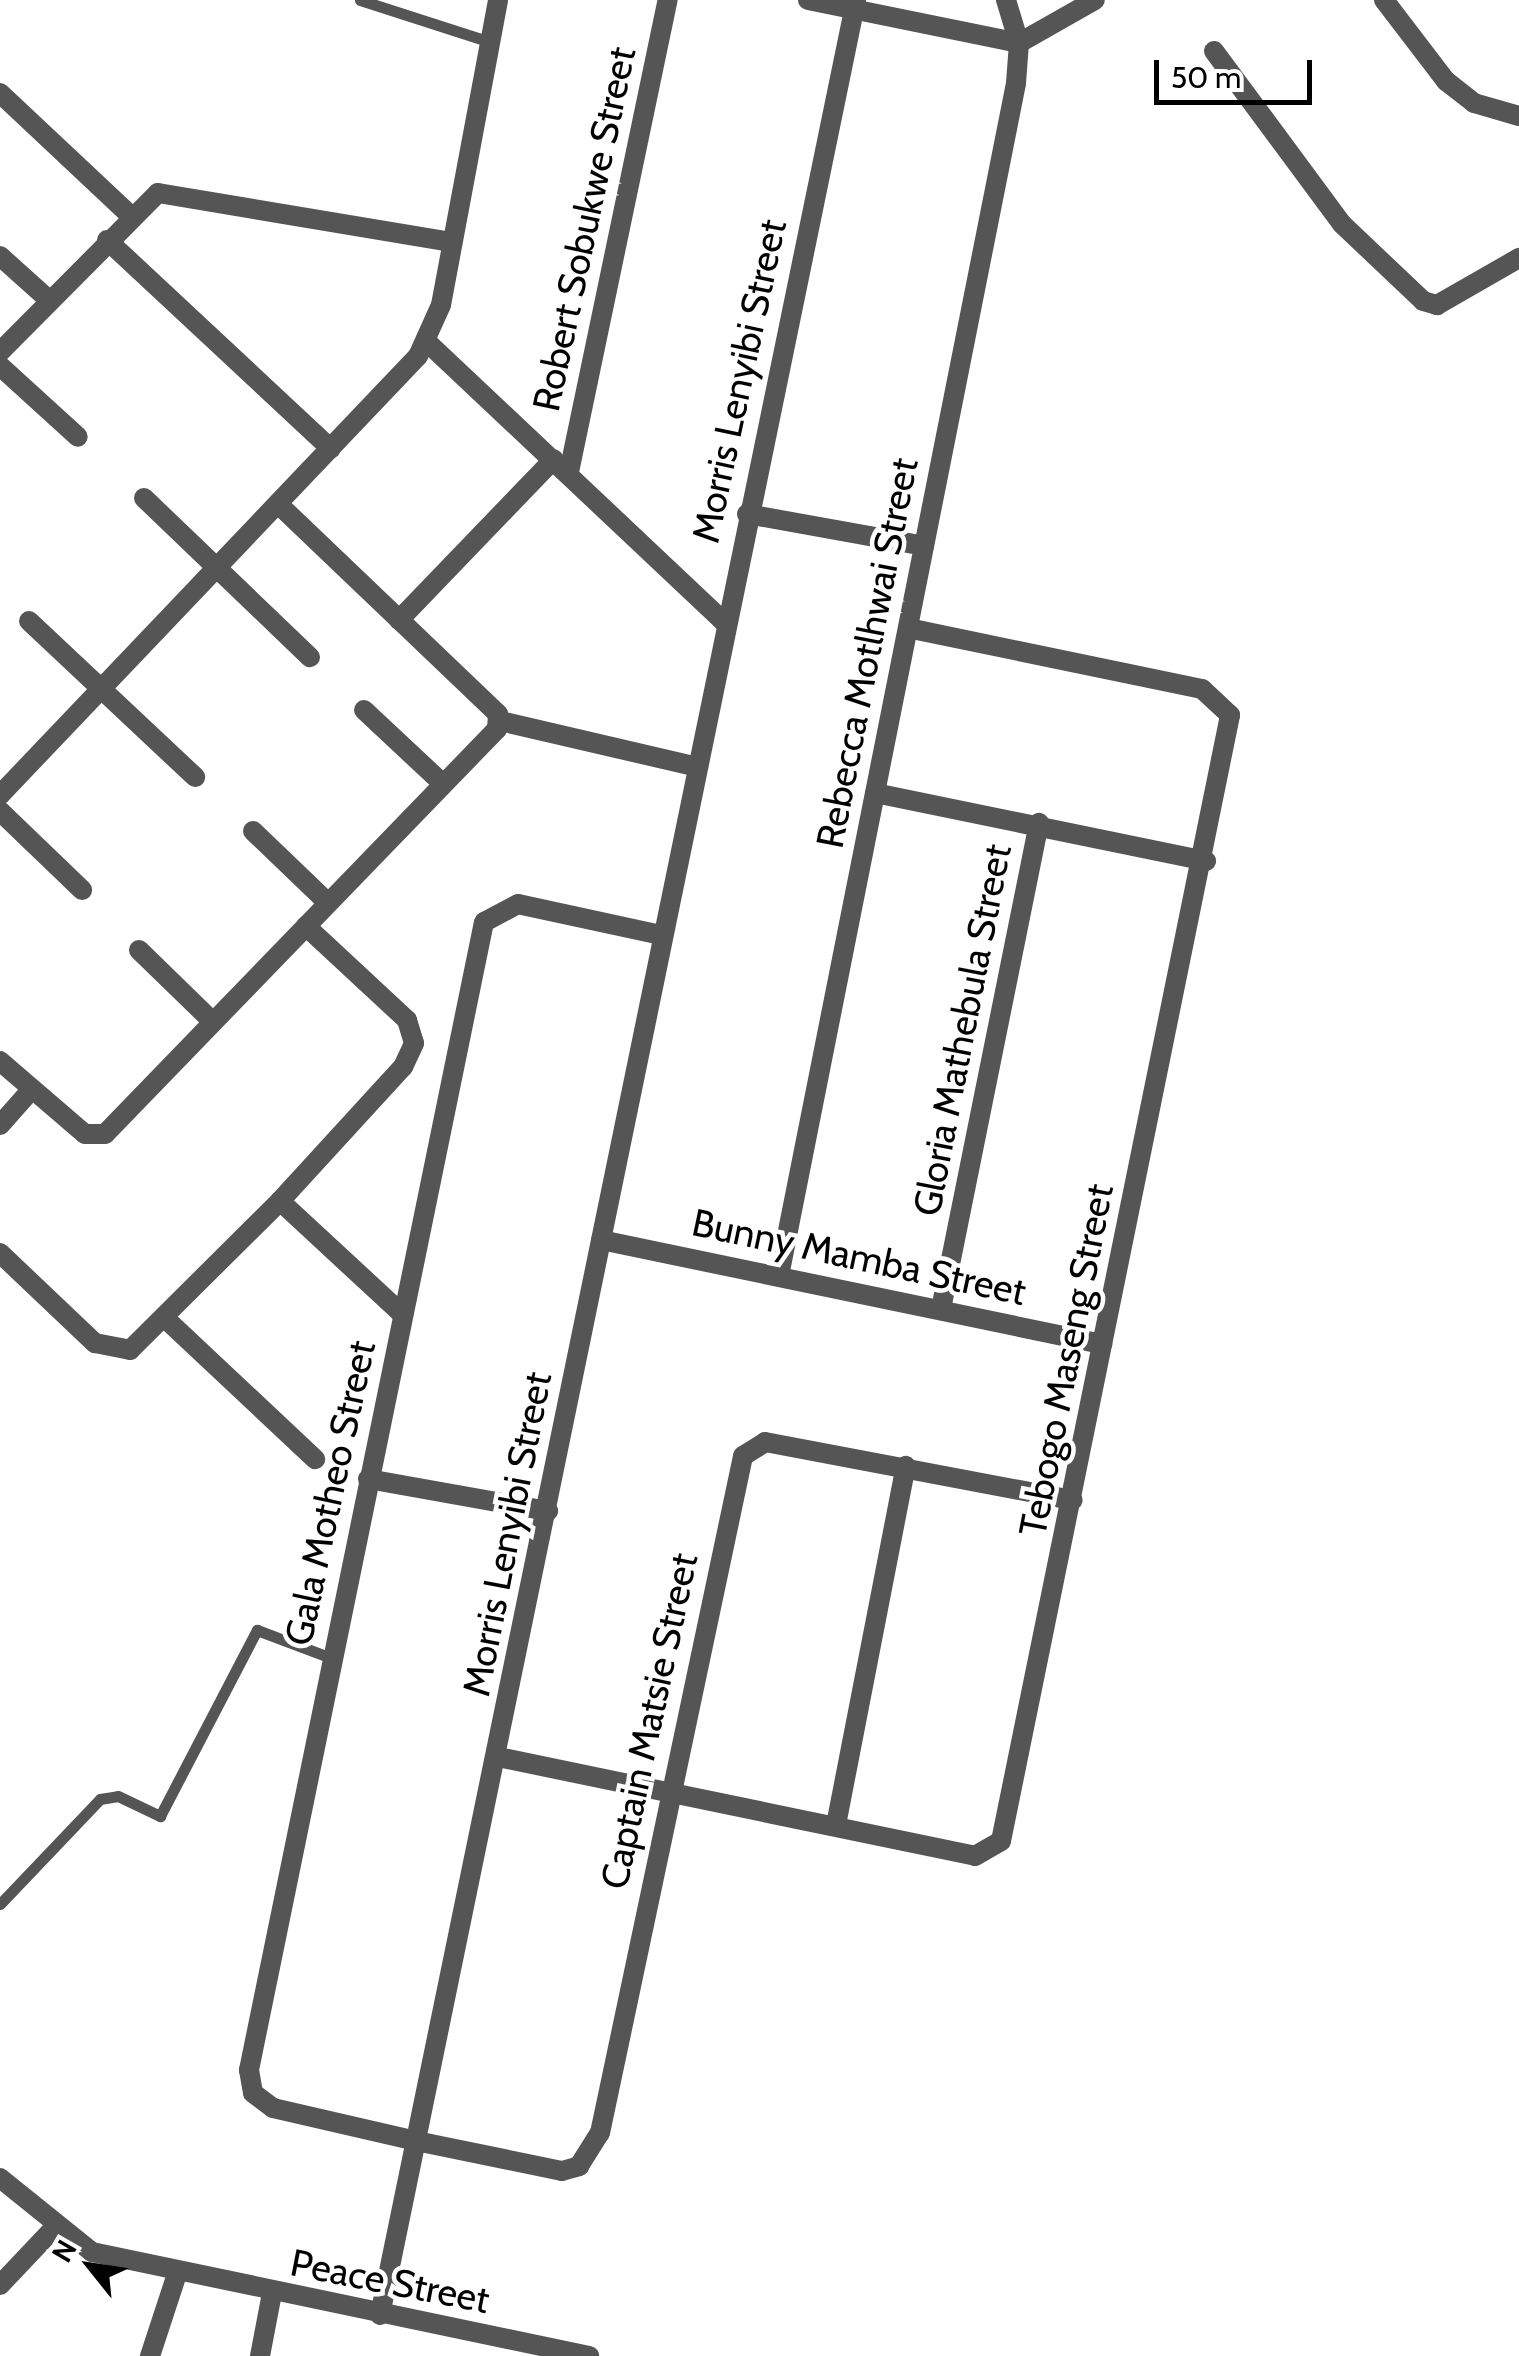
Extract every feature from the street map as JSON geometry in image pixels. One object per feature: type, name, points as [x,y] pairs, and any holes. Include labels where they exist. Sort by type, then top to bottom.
[{"type":"street","points":[[0,795],[332,449],[427,342],[452,242],[498,0]]},
{"type":"street","name":"Robert Sobukwe Street","points":[[562,466],[668,0]]},
{"type":"street","points":[[808,0],[854,5],[1019,43],[1095,0]]},
{"type":"street","points":[[1006,0],[1019,43]]},
{"type":"street","points":[[1384,0],[1446,81],[1474,103],[1519,116]]},
{"type":"street","name":"Morris Lenyibi Street","points":[[380,2315],[498,1757],[661,935],[854,5]]},
{"type":"street","name":"Rebecca Motlhwai Street","points":[[778,1276],[876,793],[1019,43]]},
{"type":"street","points":[[1214,51],[1342,224],[1423,301],[1437,305],[1519,258]]},
{"type":"street","points":[[0,93],[130,215]]},
{"type":"street","points":[[0,352],[130,215],[158,193],[178,192],[452,242]]},
{"type":"street","points":[[107,240],[332,449]]},
{"type":"street","points":[[0,256],[49,300]]},
{"type":"street","points":[[427,342],[726,623]]},
{"type":"street","points":[[0,366],[78,437]]},
{"type":"street","points":[[399,620],[562,466]]},
{"type":"street","points":[[144,498],[310,656]]},
{"type":"street","points":[[278,504],[500,721],[696,766]]},
{"type":"street","points":[[747,514],[924,546]]},
{"type":"street","points":[[29,622],[195,777]]},
{"type":"street","name":"Tebogo Maseng Street","points":[[498,1757],[975,1856],[995,1851],[1073,1500],[1102,1344],[1206,861],[1230,714],[1212,692],[908,628]]},
{"type":"street","points":[[364,710],[443,784]]},
{"type":"street","points":[[0,1061],[85,1134],[105,1134],[500,721]]},
{"type":"street","points":[[876,793],[1039,823],[1206,861]]},
{"type":"street","points":[[0,811],[82,890]]},
{"type":"street","name":"Gloria Mathebula Street","points":[[941,1308],[1039,823]]},
{"type":"street","points":[[253,832],[328,903]]},
{"type":"street","name":"Gala Motheo Street","points":[[416,2141],[273,2108],[249,2084],[331,1658],[484,922],[518,904],[661,935]]},
{"type":"street","points":[[0,1253],[103,1348],[130,1350],[168,1321],[403,1067],[414,1043],[407,1020],[306,926]]},
{"type":"street","points":[[139,950],[213,1022]]},
{"type":"street","points":[[0,1125],[30,1090]]},
{"type":"street","points":[[280,1201],[402,1314]]},
{"type":"street","name":"Bunny Mamba Street","points":[[602,1240],[1102,1344]]},
{"type":"street","points":[[168,1321],[315,1459]]},
{"type":"street","name":"Captain Matsie Street","points":[[416,2141],[562,2171],[592,2151],[743,1456],[766,1442],[1073,1500]]},
{"type":"street","points":[[836,1825],[906,1466]]},
{"type":"street","points":[[368,1479],[548,1511]]},
{"type":"street","name":"Peace Street","points":[[0,2178],[54,2227],[92,2252],[272,2293],[589,2356]]},
{"type":"street","points":[[0,2285],[54,2227]]},
{"type":"street","points":[[150,2356],[178,2271]]},
{"type":"street","points":[[260,2356],[272,2293]]},
{"type":"lane","points":[[360,0],[490,42]]},
{"type":"lane","points":[[0,1904],[100,1799],[118,1796],[160,1816],[256,1630],[331,1658]]}]
